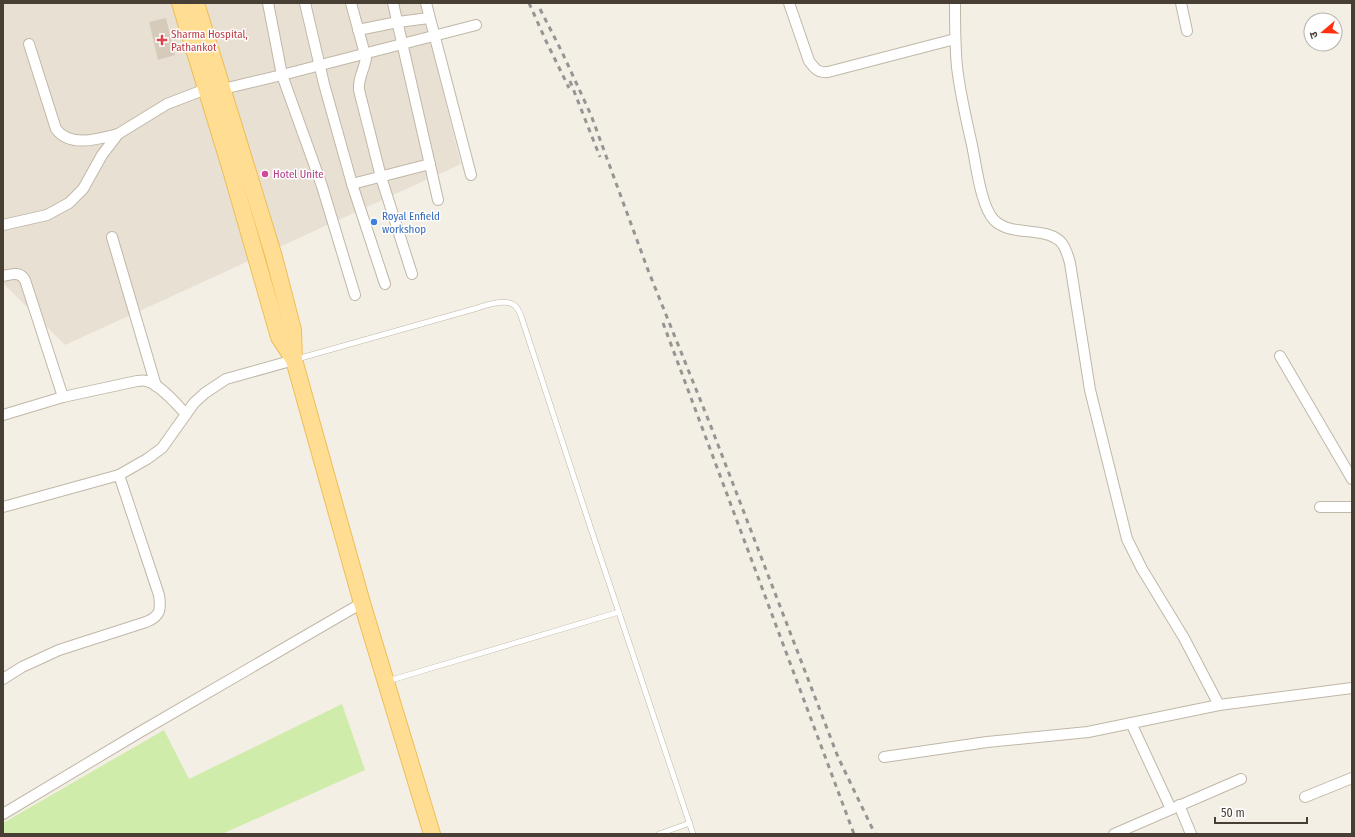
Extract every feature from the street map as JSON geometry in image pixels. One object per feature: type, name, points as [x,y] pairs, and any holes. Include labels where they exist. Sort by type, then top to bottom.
[{"type":"main road","points":[[180,3],[244,213],[278,337],[294,360]]},
{"type":"main road","points":[[196,3],[274,256],[293,330],[294,360],[362,603],[432,834]]},
{"type":"street","points":[[268,3],[282,75],[322,186],[355,295]]},
{"type":"street","points":[[306,3],[320,66],[352,184],[385,284]]},
{"type":"street","points":[[351,3],[365,54],[365,66],[358,82],[359,90],[382,176],[412,274]]},
{"type":"street","points":[[393,3],[438,200]]},
{"type":"street","points":[[426,3],[471,175]]},
{"type":"street","points":[[789,3],[809,61],[821,73],[955,39]]},
{"type":"street","points":[[955,3],[955,39],[961,93],[982,193],[988,211],[993,219],[1002,227],[1054,237],[1065,249],[1070,263],[1090,390],[1127,539],[1142,569],[1184,638],[1219,705]]},
{"type":"street","points":[[1181,3],[1187,31]]},
{"type":"street","points":[[358,30],[398,22],[429,18]]},
{"type":"street","points":[[29,44],[56,129],[60,135],[66,138],[95,140],[118,134],[167,104],[206,89],[223,89],[320,66],[476,25]]},
{"type":"street","points":[[3,225],[46,214],[69,203],[83,189],[102,155],[118,134]]},
{"type":"street","points":[[352,184],[430,164]]},
{"type":"street","points":[[112,237],[156,386]]},
{"type":"street","points":[[3,276],[18,274],[25,280],[63,397]]},
{"type":"street","points":[[1280,356],[1352,480]]},
{"type":"street","points":[[3,507],[119,475],[147,459],[162,448],[194,403],[205,393],[226,379],[294,360]]},
{"type":"street","points":[[3,415],[63,397],[137,381],[148,381],[156,386],[175,402],[186,414]]},
{"type":"street","points":[[3,679],[22,667],[59,650],[146,622],[157,616],[160,603],[159,595],[119,475]]},
{"type":"street","points":[[1320,507],[1352,507]]},
{"type":"street","points":[[3,814],[140,732],[362,603]]},
{"type":"street","points":[[884,757],[987,742],[1088,732],[1219,705],[1352,688]]},
{"type":"street","points":[[1132,724],[1175,807],[1191,834]]},
{"type":"street","points":[[1305,797],[1352,778]]},
{"type":"street","points":[[1114,834],[1241,779]]},
{"type":"lane","points":[[294,360],[474,309],[500,303],[515,305],[523,322],[693,834]]},
{"type":"lane","points":[[386,682],[619,612]]},
{"type":"lane","points":[[659,834],[690,823]]},
{"type":"shaded area","points":[[3,3],[421,3],[461,164],[65,345],[3,283]]},
{"type":"green space","points":[[342,704],[365,770],[222,834],[3,834],[3,823],[164,730],[189,779]]},
{"type":"building","points":[[166,18],[175,55],[158,60],[149,22]]},
{"type":"railway","points":[[529,3],[569,88]]},
{"type":"railway","points":[[540,9],[591,115],[648,270],[710,424],[838,757],[875,834]]},
{"type":"railway","points":[[570,81],[600,157]]},
{"type":"railway","points":[[663,323],[854,834]]},
{"type":"place","name":"Sharma Hospital, Pathankot","points":[[162,40]]},
{"type":"place","name":"Hotel Unite","points":[[265,174]]},
{"type":"place","name":"Royal Enfield workshop","points":[[374,222]]}]
